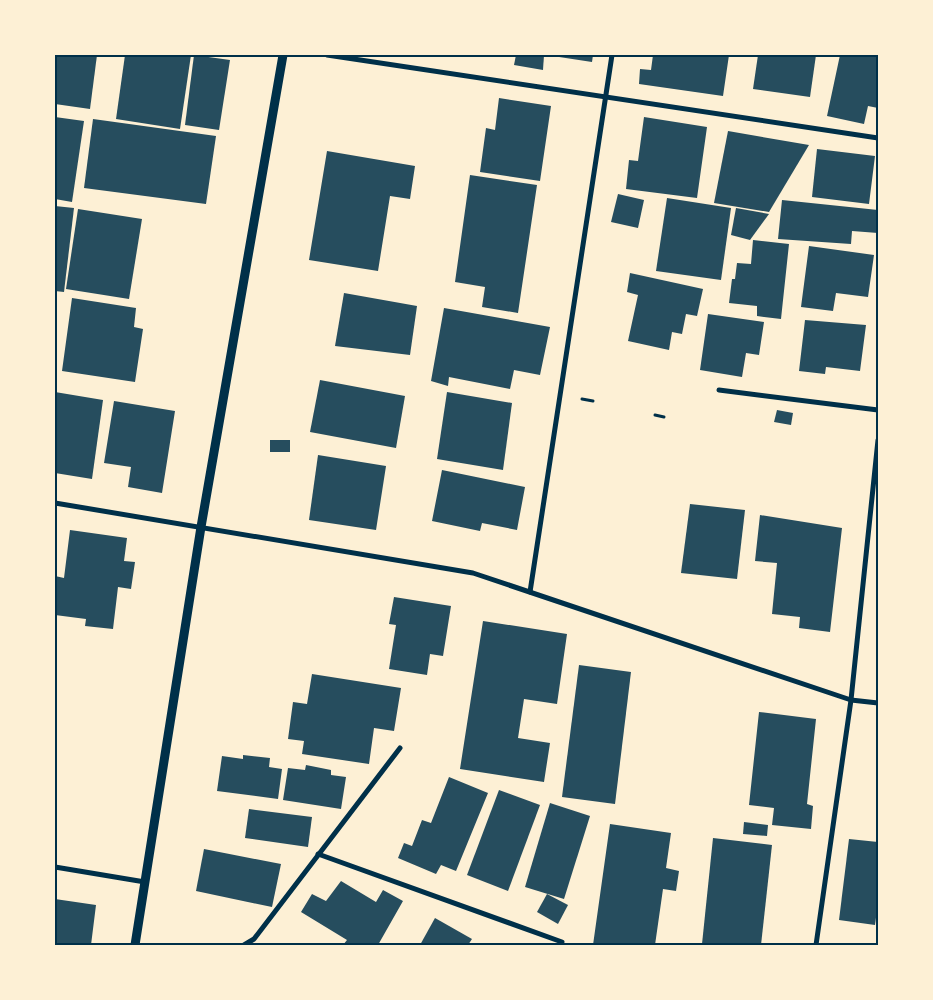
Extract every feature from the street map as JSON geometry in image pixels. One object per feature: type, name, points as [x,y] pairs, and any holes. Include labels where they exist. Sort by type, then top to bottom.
[{"type":"street","points":[[135,945],[201,527],[282,55]]},
{"type":"street","points":[[327,55],[878,138]]},
{"type":"street","points":[[530,592],[612,55]]},
{"type":"street","points":[[719,390],[878,410]]},
{"type":"street","points":[[816,945],[851,700],[878,440]]},
{"type":"street","points":[[55,503],[474,573],[851,700],[878,703]]},
{"type":"street","points":[[244,945],[254,939],[400,748]]},
{"type":"street","points":[[318,854],[562,942]]},
{"type":"street","points":[[55,867],[145,882]]},
{"type":"path","points":[[655,415],[664,417]]},
{"type":"building","points":[[55,55],[97,55],[90,109],[55,104]]},
{"type":"building","points":[[125,55],[191,55],[180,129],[116,119]]},
{"type":"building","points":[[194,55],[230,60],[219,130],[185,125]]},
{"type":"building","points":[[516,55],[544,55],[543,70],[514,65]]},
{"type":"building","points":[[546,55],[593,55],[592,62]]},
{"type":"building","points":[[653,55],[729,55],[723,96],[639,84],[640,69],[651,70]]},
{"type":"building","points":[[758,55],[816,55],[810,97],[753,89]]},
{"type":"building","points":[[840,55],[878,55],[878,108],[868,106],[864,124],[827,116]]},
{"type":"building","points":[[499,98],[551,106],[540,181],[480,172],[486,128],[495,130]]},
{"type":"building","points":[[55,117],[84,121],[72,202],[55,199]]},
{"type":"building","points":[[644,117],[707,127],[697,198],[626,189],[629,160],[638,161]]},
{"type":"building","points":[[93,119],[216,136],[206,204],[84,188]]},
{"type":"building","points":[[728,131],[809,145],[769,212],[714,203]]},
{"type":"building","points":[[817,149],[875,156],[869,204],[812,197]]},
{"type":"building","points":[[327,151],[415,166],[410,199],[390,196],[378,271],[309,260]]},
{"type":"building","points":[[470,175],[537,185],[518,313],[482,307],[485,287],[455,282]]},
{"type":"building","points":[[618,194],[644,200],[638,228],[611,222]]},
{"type":"building","points":[[667,198],[731,208],[721,280],[656,271]]},
{"type":"building","points":[[782,200],[878,210],[878,233],[852,231],[851,244],[778,239]]},
{"type":"building","points":[[55,206],[74,208],[64,292],[55,291]]},
{"type":"building","points":[[736,208],[769,214],[750,240],[731,235]]},
{"type":"building","points":[[78,209],[142,219],[129,299],[66,289]]},
{"type":"building","points":[[753,240],[789,244],[781,319],[757,316],[757,306],[729,303],[732,279],[735,279],[737,263],[751,264]]},
{"type":"building","points":[[809,246],[874,255],[868,297],[836,293],[833,311],[801,307]]},
{"type":"building","points":[[630,273],[703,289],[697,316],[686,314],[682,334],[672,332],[669,350],[628,341],[638,295],[627,292]]},
{"type":"building","points":[[344,293],[417,306],[410,355],[335,346]]},
{"type":"building","points":[[72,298],[136,308],[134,327],[143,329],[135,382],[62,371]]},
{"type":"building","points":[[444,308],[550,327],[540,375],[514,370],[510,389],[449,377],[448,386],[431,381]]},
{"type":"building","points":[[708,314],[764,322],[759,355],[746,353],[742,377],[700,370]]},
{"type":"building","points":[[805,320],[866,325],[860,371],[826,367],[825,374],[799,371]]},
{"type":"building","points":[[320,380],[405,396],[396,448],[310,432]]},
{"type":"building","points":[[55,392],[103,400],[92,479],[55,473]]},
{"type":"building","points":[[447,392],[512,403],[503,470],[437,459]]},
{"type":"building","points":[[114,401],[175,411],[162,493],[128,487],[131,467],[104,463]]},
{"type":"building","points":[[777,410],[793,413],[791,425],[774,422]]},
{"type":"building","points":[[270,440],[290,440],[290,452],[270,452]]},
{"type":"building","points":[[318,455],[386,466],[376,530],[309,520]]},
{"type":"building","points":[[442,470],[525,487],[517,530],[482,523],[480,531],[432,521]]},
{"type":"building","points":[[690,504],[745,510],[737,579],[681,573]]},
{"type":"building","points":[[760,515],[842,528],[830,632],[799,628],[800,617],[772,614],[777,563],[755,561]]},
{"type":"building","points":[[70,530],[127,538],[124,561],[135,562],[131,589],[118,587],[113,629],[85,626],[86,619],[55,615],[55,576],[64,578]]},
{"type":"building","points":[[394,597],[451,606],[443,656],[430,654],[427,675],[389,669],[396,625],[389,624]]},
{"type":"building","points":[[483,621],[567,634],[557,704],[524,699],[518,738],[550,743],[544,782],[460,769]]},
{"type":"building","points":[[579,665],[631,672],[615,804],[562,797]]},
{"type":"building","points":[[312,674],[401,688],[394,731],[374,728],[369,764],[302,754],[304,741],[288,739],[293,702],[307,704]]},
{"type":"building","points":[[759,712],[816,719],[807,804],[813,806],[811,829],[772,825],[774,808],[749,805]]},
{"type":"building","points":[[243,755],[270,758],[269,767],[282,769],[278,799],[217,791],[222,756],[243,759]]},
{"type":"building","points":[[306,765],[331,770],[331,775],[346,777],[341,809],[283,800],[288,768],[305,770]]},
{"type":"building","points":[[449,777],[488,793],[456,871],[441,865],[436,874],[398,858],[404,843],[412,846],[422,820],[431,823]]},
{"type":"building","points":[[499,790],[540,805],[508,891],[467,875]]},
{"type":"building","points":[[550,803],[590,816],[564,899],[525,887]]},
{"type":"building","points":[[249,809],[312,817],[308,847],[245,838]]},
{"type":"building","points":[[744,822],[768,825],[767,836],[743,834]]},
{"type":"building","points":[[610,824],[671,833],[666,868],[679,871],[676,891],[663,889],[655,945],[593,945]]},
{"type":"building","points":[[713,838],[772,845],[761,945],[702,944]]},
{"type":"building","points":[[849,839],[878,842],[878,903],[875,925],[839,920]]},
{"type":"building","points":[[204,849],[281,864],[272,907],[196,891]]},
{"type":"building","points":[[341,881],[376,902],[383,890],[403,901],[378,945],[343,945],[347,940],[301,912],[312,894],[326,901]]},
{"type":"building","points":[[547,894],[568,905],[558,924],[537,912]]},
{"type":"building","points":[[55,899],[96,905],[91,945],[55,945]]},
{"type":"building","points":[[435,918],[472,939],[468,945],[420,945]]}]
